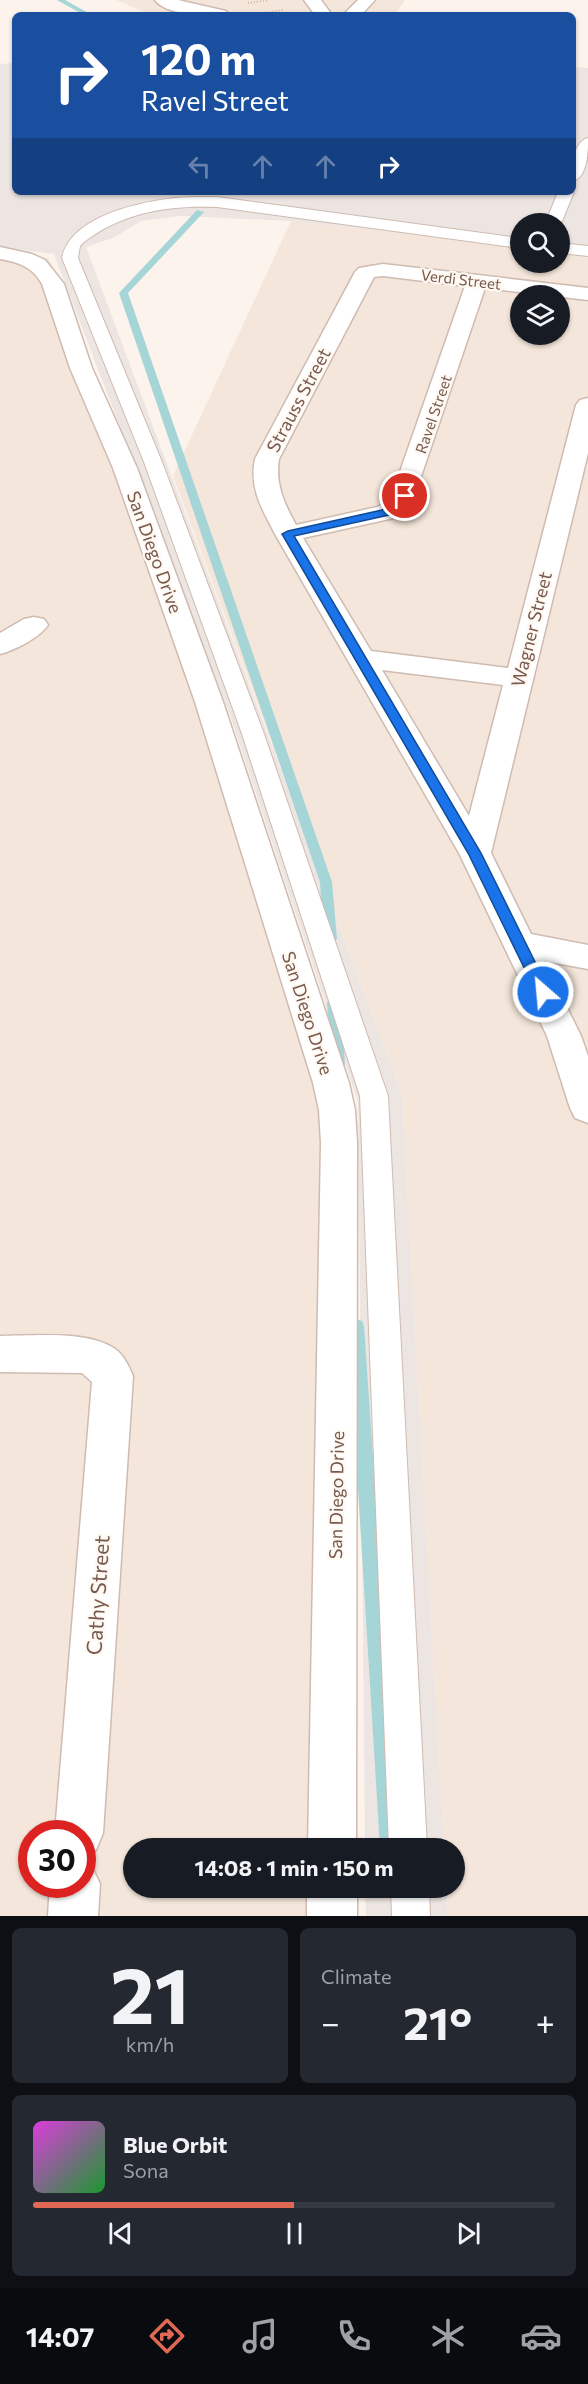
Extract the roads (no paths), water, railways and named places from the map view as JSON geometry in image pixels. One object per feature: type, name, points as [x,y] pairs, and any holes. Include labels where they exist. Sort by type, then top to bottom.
[{"type":"street","points":[[163,0],[181,7],[205,12]]},
{"type":"street","points":[[312,0],[322,12]]},
{"type":"street","points":[[354,12],[367,0]]},
{"type":"street","name":"San Diego Drive","points":[[0,253],[39,264],[48,272],[53,284],[81,368],[125,468],[209,702],[331,1083],[337,1110],[339,1143],[332,1838]]},
{"type":"street","name":"Verdi Street","points":[[370,270],[588,294]]},
{"type":"street","name":"Strauss Street","points":[[370,270],[363,275],[267,459],[265,490],[288,534],[475,853],[564,1036],[588,1108]]},
{"type":"street","name":"Ravel Street","points":[[288,534],[385,513],[401,504],[477,280]]},
{"type":"street","name":"Wagner Street","points":[[475,853],[588,405]]},
{"type":"street","points":[[0,645],[34,625]]},
{"type":"street","points":[[361,659],[519,678]]},
{"type":"street","points":[[518,944],[588,957]]},
{"type":"street","name":"Cathy Street","points":[[0,1354],[83,1355],[101,1362],[113,1376],[80,1820]]},
{"type":"street","points":[[73,1916],[74,1898]]},
{"type":"street","points":[[332,1898],[332,1916]]},
{"type":"lane","points":[[576,170],[588,142]]},
{"type":"lane","points":[[557,213],[565,195]]},
{"type":"lane","points":[[408,1838],[374,1096],[253,734],[153,462],[70,258],[73,244],[88,232],[109,221],[150,206],[191,201],[228,203],[510,242]]},
{"type":"lane","points":[[570,249],[588,252]]},
{"type":"lane","points":[[410,1898],[411,1916]]},
{"type":"waterway","points":[[60,0],[83,12]]},
{"type":"waterway","points":[[200,212],[123,293],[326,882],[330,939]]},
{"type":"waterway","points":[[334,1003],[338,1065]]},
{"type":"waterway","points":[[356,1326],[389,1838]]}]
